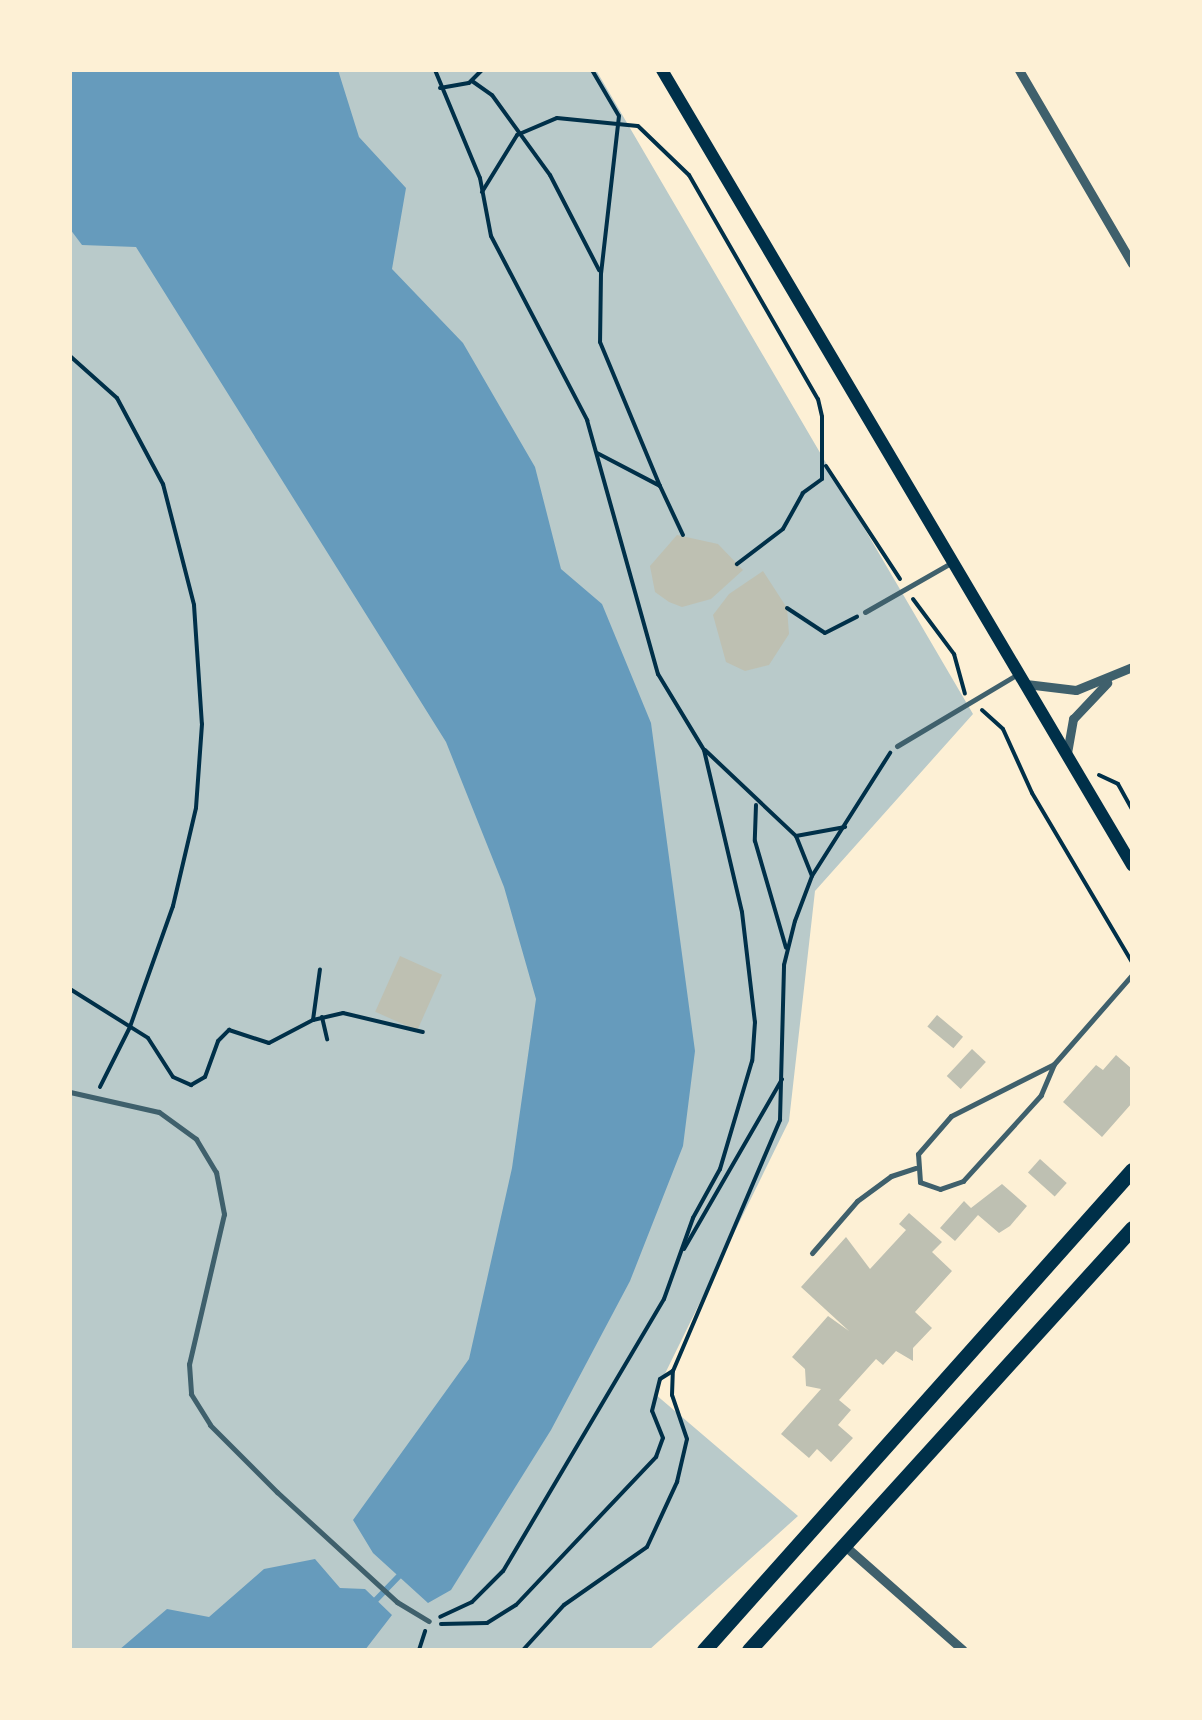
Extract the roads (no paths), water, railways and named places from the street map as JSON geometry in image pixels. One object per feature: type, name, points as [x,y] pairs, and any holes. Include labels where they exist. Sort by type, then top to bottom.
[{"type":"highway","points":[[704,1650],[1132,1170]]},
{"type":"highway","points":[[749,1650],[1132,1228]]},
{"type":"main road","points":[[662,70],[1132,865]]},
{"type":"street","points":[[1020,70],[1132,263]]},
{"type":"street","points":[[1020,679],[1062,692],[1113,678],[1132,668]]},
{"type":"street","points":[[1067,753],[1078,710],[1113,678]]},
{"type":"street","points":[[845,1546],[963,1650]]},
{"type":"lane","points":[[865,612],[952,562]]},
{"type":"lane","points":[[897,746],[1020,679]]},
{"type":"lane","points":[[1054,1064],[950,1116],[918,1154],[916,1168],[929,1188],[963,1181],[1040,1095],[1054,1064],[1132,975]]},
{"type":"lane","points":[[70,1092],[159,1112],[196,1139],[216,1172],[224,1214],[189,1364],[191,1394],[210,1425],[397,1602],[428,1621]]},
{"type":"lane","points":[[812,1253],[865,1195],[916,1168]]},
{"type":"water","points":[[70,70],[338,70],[359,137],[406,188],[392,269],[463,343],[535,467],[561,569],[602,604],[651,723],[695,1051],[683,1146],[630,1281],[551,1430],[451,1590],[428,1603],[373,1553],[353,1520],[469,1359],[512,1168],[536,999],[504,887],[446,742],[136,247],[82,245],[70,229]]},
{"type":"water","points":[[315,1559],[340,1588],[365,1589],[392,1615],[365,1650],[119,1650],[167,1609],[209,1617],[264,1569]]},
{"type":"waterway","points":[[372,1604],[401,1574]]}]
